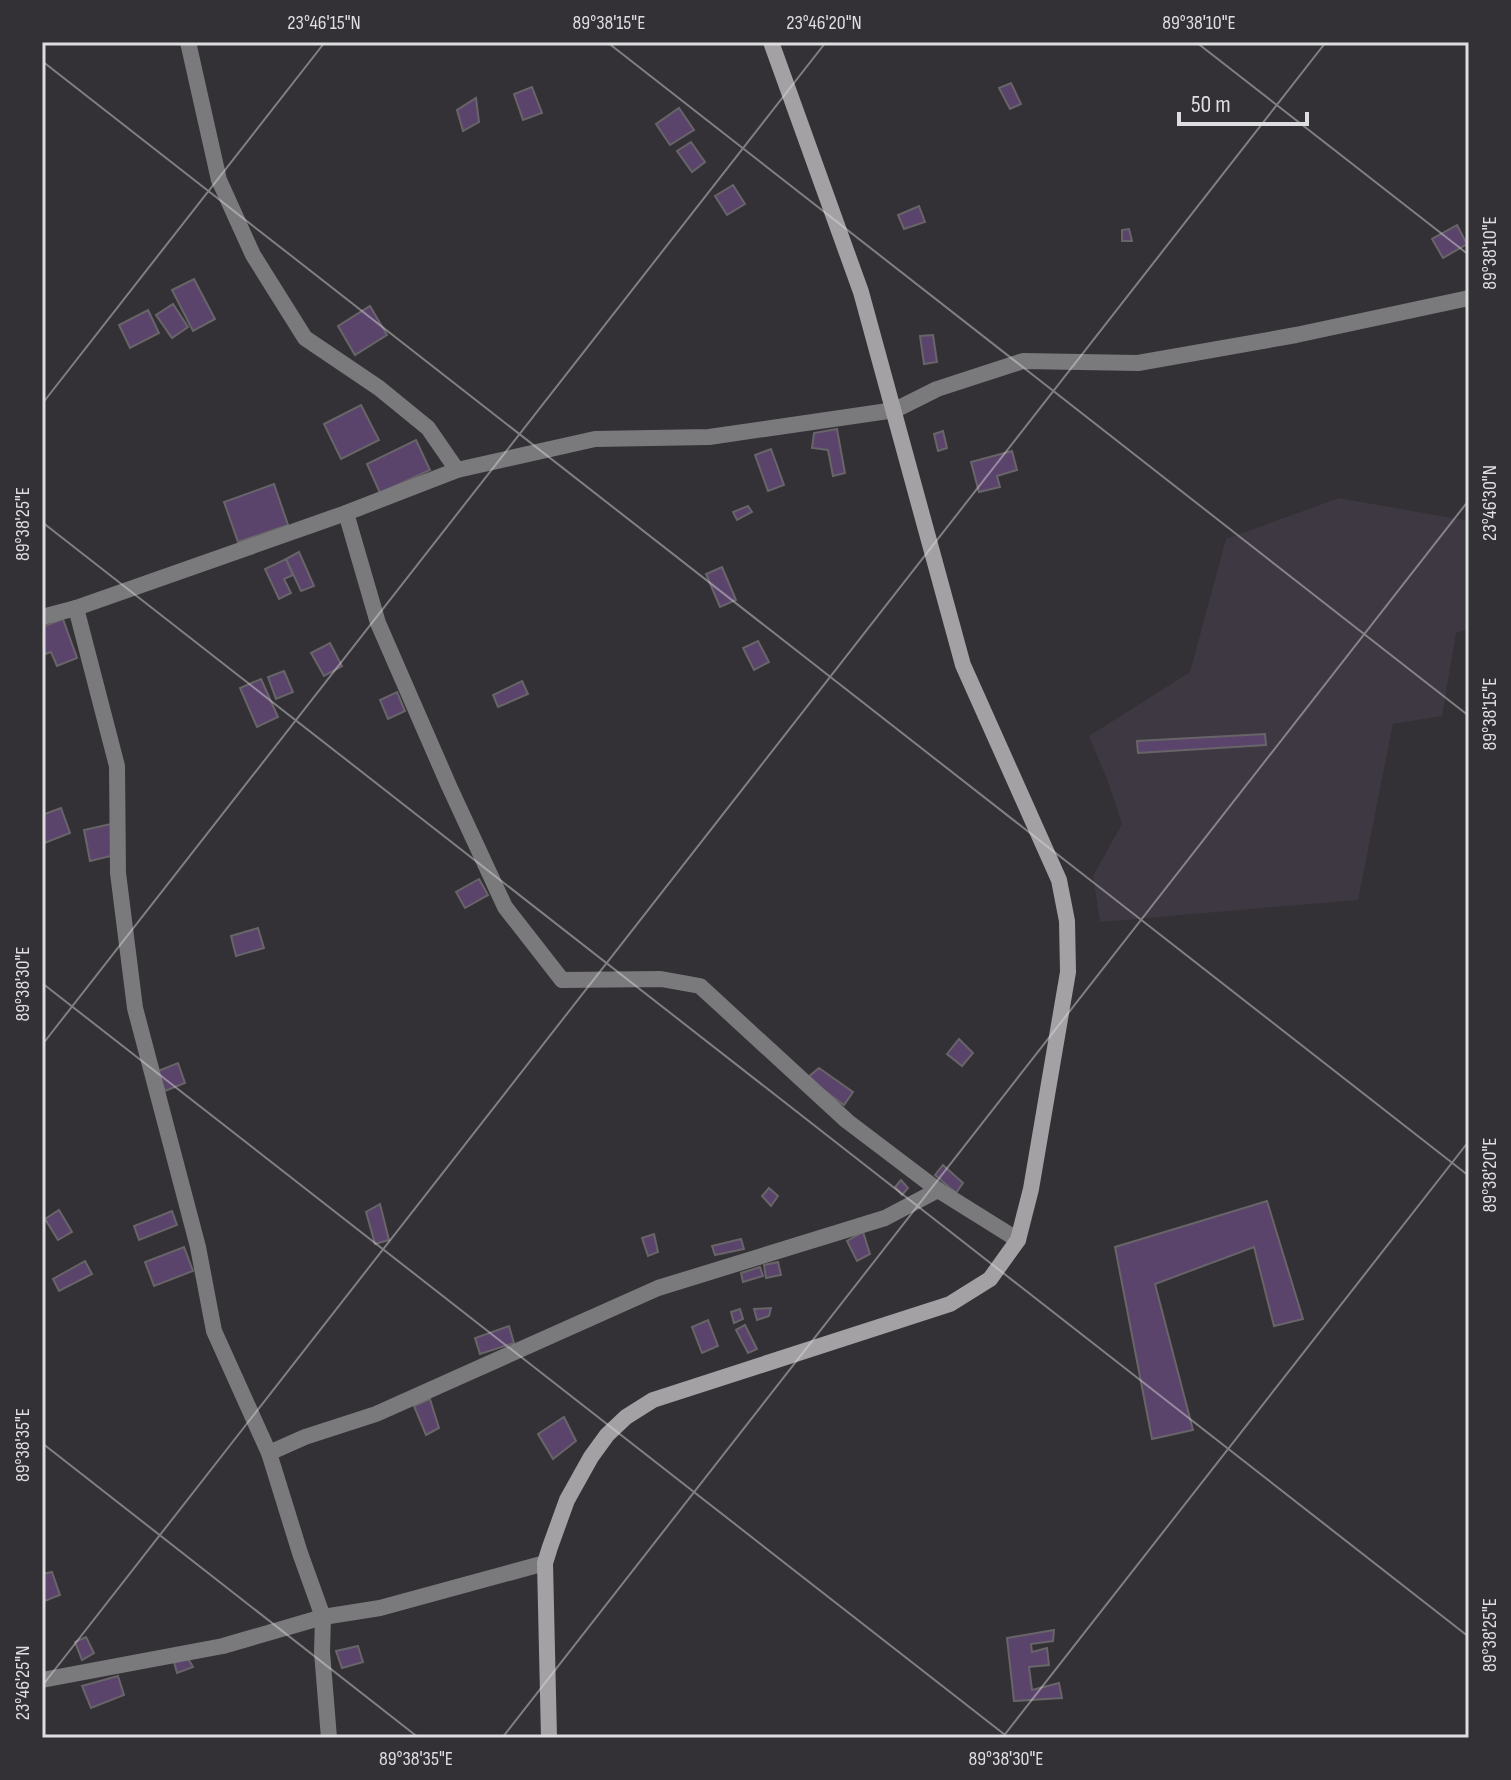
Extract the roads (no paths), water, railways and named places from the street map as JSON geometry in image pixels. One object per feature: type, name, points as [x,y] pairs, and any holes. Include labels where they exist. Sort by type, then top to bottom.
[{"type":"main road","points":[[549,1738],[545,1563],[567,1500],[591,1457],[607,1435],[626,1417],[653,1400],[950,1304],[990,1279],[1018,1240],[1031,1189],[1068,972],[1067,921],[1059,880],[963,665],[861,292],[771,42]]},
{"type":"street","points":[[188,42],[219,180],[260,267],[305,338],[379,388],[428,428],[457,470]]},
{"type":"street","points":[[42,617],[76,608],[346,513],[457,470],[595,439],[709,437],[895,410],[937,389],[1023,361],[1138,363],[1296,335],[1469,298]]},
{"type":"street","points":[[346,513],[378,623],[455,800],[505,907],[562,980],[661,979],[700,986],[847,1121],[938,1190],[1018,1240]]},
{"type":"street","points":[[76,608],[117,766],[118,873],[135,1008],[198,1247],[214,1331],[269,1453],[323,1617],[322,1652],[329,1738]]},
{"type":"street","points":[[269,1453],[305,1437],[376,1414],[658,1288],[885,1218],[938,1190]]},
{"type":"street","points":[[42,1680],[223,1646],[323,1617],[380,1608],[545,1563]]}]
